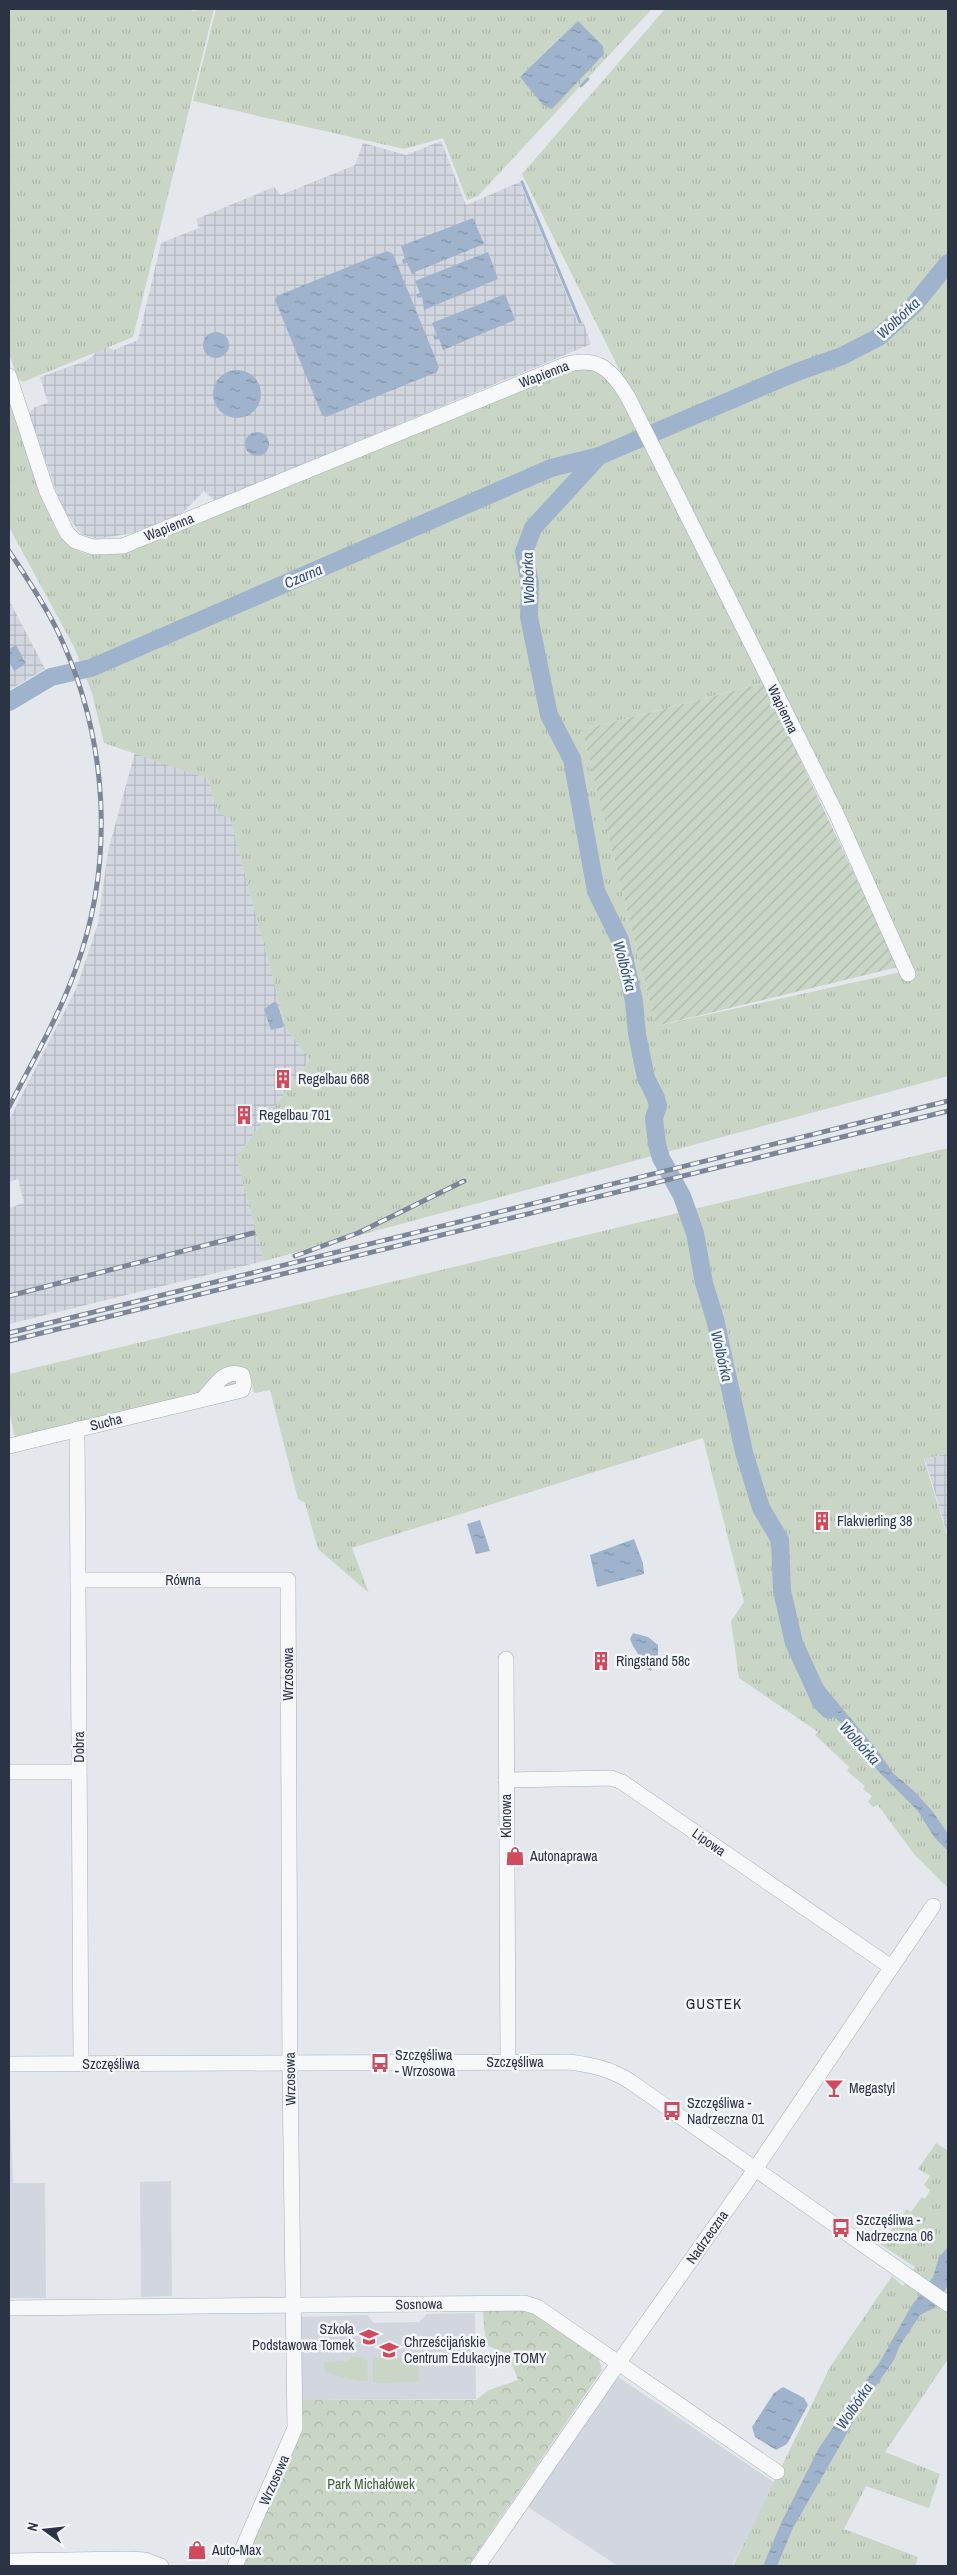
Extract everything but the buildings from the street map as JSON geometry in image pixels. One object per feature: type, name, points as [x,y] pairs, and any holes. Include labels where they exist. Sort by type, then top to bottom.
[{"type":"street","name":"Wapienna","points":[[9,376],[48,492],[61,524],[76,541],[102,548],[122,546],[574,363],[592,362],[602,366],[618,380],[629,399],[836,813],[908,974]]},
{"type":"street","name":"Sucha","points":[[9,1446],[204,1398]]},
{"type":"street","name":"Dobra","points":[[77,1429],[81,2064]]},
{"type":"street","name":"Równa","points":[[78,1580],[288,1580]]},
{"type":"street","name":"Wrzosowa","points":[[236,2566],[295,2428],[290,2064],[288,1580]]},
{"type":"street","name":"Klonowa","points":[[506,1659],[508,2062]]},
{"type":"street","points":[[9,1772],[79,1772]]},
{"type":"street","name":"Lipowa","points":[[506,1780],[610,1778],[635,1788],[891,1967]]},
{"type":"street","name":"Nadrzeczna","points":[[478,2566],[755,2169],[933,1906]]},
{"type":"street","name":"Szczęśliwa","points":[[9,2064],[569,2062],[595,2065],[612,2070],[948,2304]]},
{"type":"street","name":"Sosnowa","points":[[9,2308],[524,2303],[537,2307],[776,2472]]},
{"type":"street","points":[[9,2561],[128,2559],[145,2560],[162,2566]]},
{"type":"shaded area","points":[[441,141],[466,205],[520,182],[578,323],[583,321],[591,344],[215,501],[204,491],[181,514],[133,533],[97,539],[81,534],[62,508],[29,413],[35,407],[48,403],[40,377],[86,361],[94,355],[100,345],[114,350],[138,340],[161,243],[199,228],[196,219],[274,187],[281,195],[355,165],[363,143],[406,155]]},
{"type":"shaded area","points":[[9,600],[45,669],[9,690]]},
{"type":"shaded area","points":[[135,752],[208,779],[218,813],[230,817],[286,1028],[310,1060],[236,1157],[264,1261],[9,1324],[9,1208],[24,1203],[18,1179],[9,1182],[9,1120],[76,989],[98,924],[108,851]]},
{"type":"shaded area","points":[[948,1453],[948,1537],[925,1459]]},
{"type":"shaded area","points":[[9,2076],[13,2183],[45,2183],[46,2298],[9,2298]]},
{"type":"shaded area","points":[[171,2181],[172,2296],[141,2297],[140,2182]]},
{"type":"shaded area","name":"Chrześcijańskie Centrum Edukacyjne TOMY","points":[[475,2313],[476,2399],[302,2400],[301,2317],[367,2315],[374,2323],[419,2322],[427,2314]]},
{"type":"shaded area","points":[[618,2377],[775,2483],[732,2566],[618,2566],[528,2507]]},
{"type":"green space","points":[[9,9],[191,9],[192,11],[214,9],[133,337],[23,382],[18,379],[9,354]]},
{"type":"green space","points":[[216,9],[652,9],[478,196],[467,200],[443,138],[404,149],[193,101]]},
{"type":"green space","points":[[665,9],[948,9],[948,1076],[264,1261],[236,1157],[310,1060],[286,1028],[230,818],[218,813],[208,779],[104,743],[92,693],[74,647],[9,527],[9,390],[41,493],[57,530],[64,541],[77,550],[91,555],[106,555],[121,551],[551,375],[591,367],[615,383],[767,682],[582,730],[656,1026],[910,970],[681,494],[522,174]]},
{"type":"green space","points":[[764,683],[898,967],[656,1026],[582,730]]},
{"type":"green space","points":[[948,1148],[948,1453],[924,1459],[948,1539],[948,1888],[914,1854],[877,1804],[874,1807],[868,1802],[872,1796],[863,1789],[865,1786],[847,1771],[849,1767],[815,1735],[818,1732],[739,1678],[731,1621],[744,1602],[703,1438],[352,1548],[369,1593],[318,1549],[305,1503],[298,1499],[270,1390],[254,1393],[251,1381],[15,1438],[9,1410],[9,1374]]},
{"type":"green space","points":[[936,2143],[948,2151],[948,2313],[946,2316],[948,2317],[948,2359],[885,2452],[940,2474],[929,2508],[866,2486],[844,2529],[918,2557],[915,2566],[733,2566],[830,2367],[892,2276],[903,2286],[915,2267],[880,2244],[907,2209],[911,2212],[922,2197],[925,2199],[930,2190],[924,2185],[930,2176],[918,2169]]},
{"type":"green space","name":"Park Michałówek","points":[[524,2307],[598,2356],[602,2370],[468,2566],[242,2566],[298,2440],[302,2400],[476,2400],[489,2390],[518,2380],[508,2354],[488,2346],[484,2329],[483,2309]]},
{"type":"green space","points":[[351,2356],[367,2359],[368,2381],[351,2379],[325,2372],[324,2362],[349,2361]]},
{"type":"green space","points":[[373,2358],[418,2358],[419,2382],[373,2383]]},
{"type":"water","points":[[578,21],[603,46],[604,54],[552,109],[543,105],[520,77]]},
{"type":"water","points":[[473,218],[484,244],[415,272],[415,274],[412,274],[407,263],[403,264],[402,260],[405,258],[401,246]]},
{"type":"water","points":[[387,251],[393,254],[439,367],[437,372],[326,417],[322,415],[275,300],[277,296]]},
{"type":"water","points":[[488,252],[498,279],[424,310],[422,297],[418,298],[416,295],[420,293],[415,281]]},
{"type":"water","points":[[505,294],[515,320],[443,350],[439,339],[435,340],[433,336],[437,335],[432,323]]},
{"type":"water","points":[[216,332],[225,336],[229,345],[225,354],[216,358],[207,354],[203,345],[207,336]]},
{"type":"water","points":[[237,370],[246,372],[254,377],[259,385],[261,394],[259,403],[254,411],[246,416],[237,418],[228,416],[220,411],[215,403],[213,394],[215,385],[220,377],[228,372]]},
{"type":"water","points":[[252,432],[262,432],[269,439],[269,449],[262,456],[252,456],[245,449],[245,439]]},
{"type":"water","points":[[16,645],[26,664],[14,671],[9,661],[9,649]]},
{"type":"water","points":[[274,1002],[277,1003],[284,1025],[283,1027],[271,1030],[264,1009]]},
{"type":"water","points":[[480,1520],[490,1551],[476,1554],[467,1524]]},
{"type":"water","points":[[634,1539],[643,1563],[644,1574],[597,1587],[590,1555]]},
{"type":"water","points":[[633,1633],[648,1637],[658,1645],[658,1655],[651,1671],[642,1666],[641,1659],[630,1639]]},
{"type":"water","points":[[821,1683],[878,1751],[893,1773],[915,1792],[933,1812],[948,1834],[948,1851],[934,1837],[918,1811],[878,1771],[861,1749],[850,1742],[841,1723],[813,1699],[812,1694]]},
{"type":"water","points":[[948,2247],[947,2287],[934,2308],[920,2315],[899,2347],[894,2360],[866,2400],[793,2528],[777,2566],[763,2566],[781,2523],[819,2448],[856,2393],[878,2365],[912,2305],[933,2277],[939,2257]]},
{"type":"water","points":[[783,2387],[804,2398],[808,2405],[787,2444],[776,2450],[755,2437],[752,2427],[774,2393]]},
{"type":"waterway","points":[[581,86],[588,79]]},
{"type":"waterway","points":[[522,182],[580,322]]},
{"type":"waterway","name":"Wolbórka","points":[[829,1710],[821,1702],[794,1643],[782,1591],[780,1540],[761,1508],[744,1452],[715,1319],[704,1283],[695,1233],[682,1196],[661,1158],[657,1144],[654,1118],[658,1106],[646,1078],[637,1034],[634,1001],[620,940],[596,891],[572,759],[549,715],[529,617],[530,583],[524,552],[533,528],[599,456],[797,372],[842,356],[879,337],[914,305],[948,263]]},
{"type":"waterway","name":"Czarna","points":[[9,702],[51,677],[91,668],[551,468],[599,456]]},
{"type":"railway","points":[[9,551],[53,621],[75,672],[88,714],[96,756],[101,800],[101,843],[97,886],[88,929],[75,971],[53,1023],[9,1107]]},
{"type":"railway","points":[[9,1333],[948,1101]]},
{"type":"railway","points":[[9,1341],[948,1111]]},
{"type":"railway","points":[[295,1256],[358,1233],[464,1181]]},
{"type":"railway","points":[[9,1296],[253,1233]]},
{"type":"place","name":"Regelbau 668","points":[[283,1079]]},
{"type":"place","name":"Regelbau 701","points":[[244,1115]]},
{"type":"place","name":"Flakvierling 38","points":[[822,1521]]},
{"type":"place","name":"Ringstand 58c","points":[[601,1661]]},
{"type":"place","name":"Autonaprawa","points":[[515,1856]]},
{"type":"place","name":"Szczęśliwa - Wrzosowa","points":[[380,2063]]},
{"type":"place","name":"Megastyl","points":[[834,2088]]},
{"type":"place","name":"Szczęśliwa - Nadrzeczna 01","points":[[672,2111]]},
{"type":"place","name":"Szczęśliwa - Nadrzeczna 06","points":[[841,2228]]},
{"type":"place","name":"Szkoła Podstawowa Tomek","points":[[369,2337]]},
{"type":"place","name":"Chrześcijańskie Centrum Edukacyjne TOMY","points":[[389,2350]]},
{"type":"place","name":"Auto-Max","points":[[197,2550]]},
{"type":"district","name":"GUSTEK","points":[[714,2003]]}]
